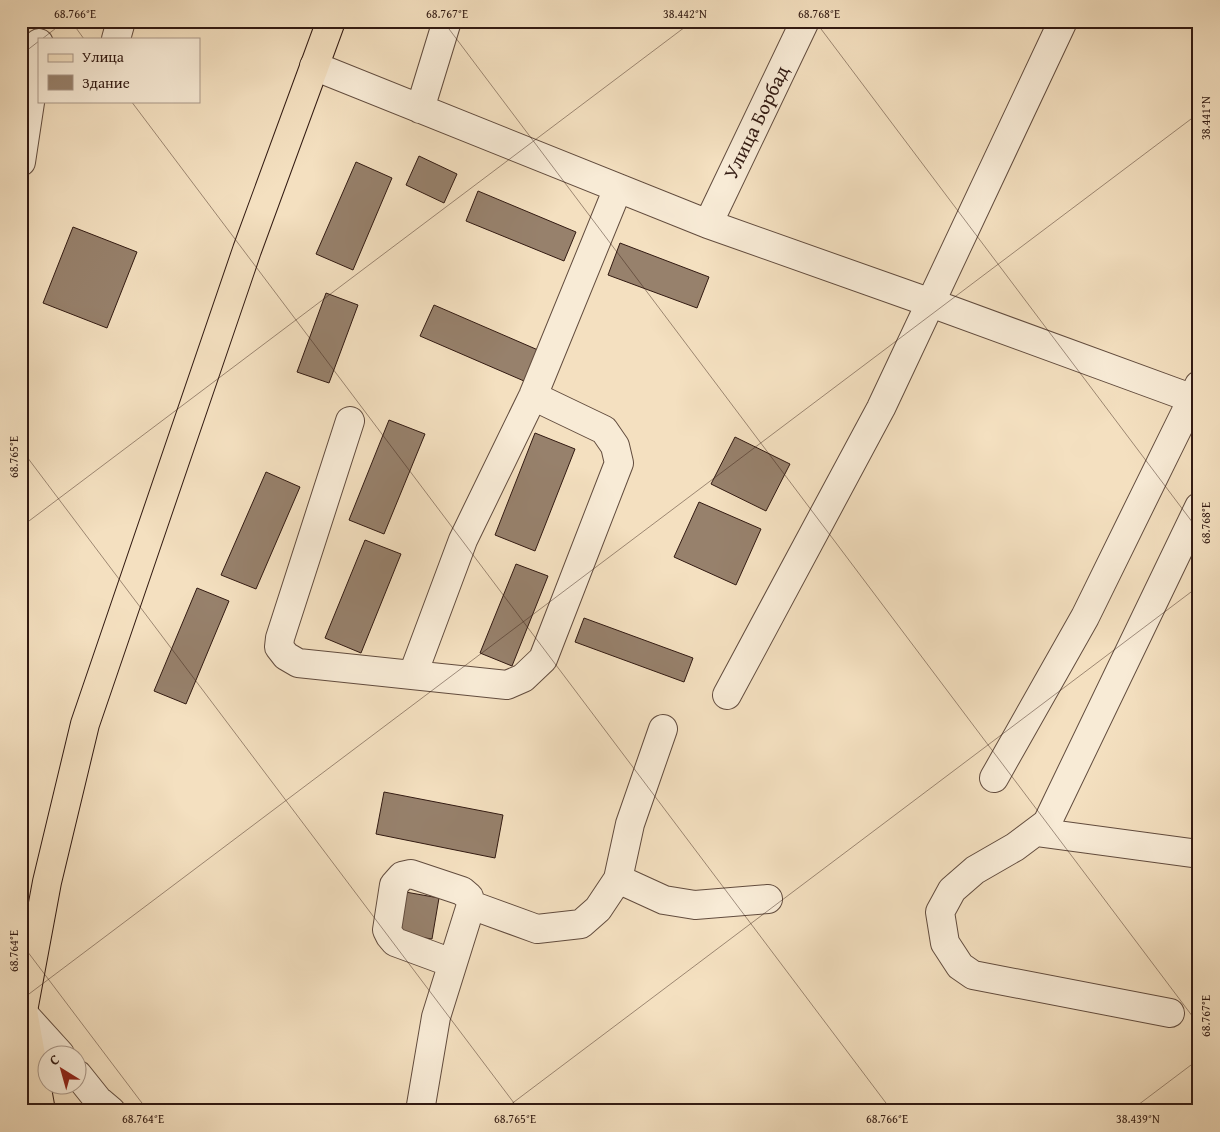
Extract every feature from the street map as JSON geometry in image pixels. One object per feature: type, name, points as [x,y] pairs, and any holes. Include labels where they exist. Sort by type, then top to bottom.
[{"type":"main road","points":[[41,1111],[22,1011],[47,882],[85,724],[247,250],[331,21]]},
{"type":"street","points":[[39,38],[42,21]]},
{"type":"street","points":[[116,38],[121,21]]},
{"type":"street","points":[[420,109],[446,21]]},
{"type":"street","name":"Улица Борбад","points":[[708,224],[805,21]]},
{"type":"street","points":[[727,695],[881,408],[1063,21]]},
{"type":"street","points":[[21,162],[36,85],[38,57]]},
{"type":"street","points":[[314,66],[708,224],[1197,395],[1085,617],[994,778]]},
{"type":"street","points":[[413,674],[463,540],[533,396],[618,188]]},
{"type":"street","points":[[350,421],[280,638],[279,647],[286,656],[298,663],[507,685],[523,678],[543,659],[619,463],[615,446],[604,430],[533,396]]},
{"type":"street","points":[[1170,1013],[974,976],[960,966],[945,943],[940,912],[952,890],[975,870],[1015,848],[1047,823],[1199,508]]},
{"type":"street","points":[[471,905],[537,929],[581,924],[598,909],[618,879],[630,824],[663,729]]},
{"type":"street","points":[[1036,832],[1199,854]]},
{"type":"street","points":[[420,1111],[436,1017],[471,905],[469,897],[462,891],[411,874],[402,876],[394,885],[387,930],[390,936],[395,942],[452,963]]},
{"type":"street","points":[[618,879],[664,900],[696,905],[768,899]]},
{"type":"street","points":[[22,1011],[51,1044]]},
{"type":"street","points":[[88,1088],[98,1100],[111,1111]]},
{"type":"building","points":[[419,156],[457,174],[444,203],[406,185]]},
{"type":"building","points":[[356,162],[392,178],[353,270],[316,254]]},
{"type":"building","points":[[478,191],[576,232],[564,261],[466,221]]},
{"type":"building","points":[[73,227],[137,252],[107,328],[43,303]]},
{"type":"building","points":[[620,243],[709,277],[697,308],[608,275]]},
{"type":"building","points":[[326,293],[358,305],[329,383],[297,372]]},
{"type":"building","points":[[434,305],[538,350],[524,381],[420,336]]},
{"type":"building","points":[[389,420],[425,434],[384,534],[349,520]]},
{"type":"building","points":[[535,433],[575,449],[535,551],[495,535]]},
{"type":"building","points":[[735,437],[790,464],[766,511],[711,484]]},
{"type":"building","points":[[266,472],[300,487],[256,589],[221,575]]},
{"type":"building","points":[[699,502],[761,529],[736,585],[674,557]]},
{"type":"building","points":[[365,540],[401,554],[361,653],[325,638]]},
{"type":"building","points":[[516,564],[548,576],[512,666],[480,653]]},
{"type":"building","points":[[197,588],[229,601],[186,704],[154,691]]},
{"type":"building","points":[[584,618],[693,658],[684,682],[575,642]]},
{"type":"building","points":[[384,792],[503,815],[495,858],[376,834]]},
{"type":"building","points":[[400,891],[439,898],[432,939],[394,933]]}]
